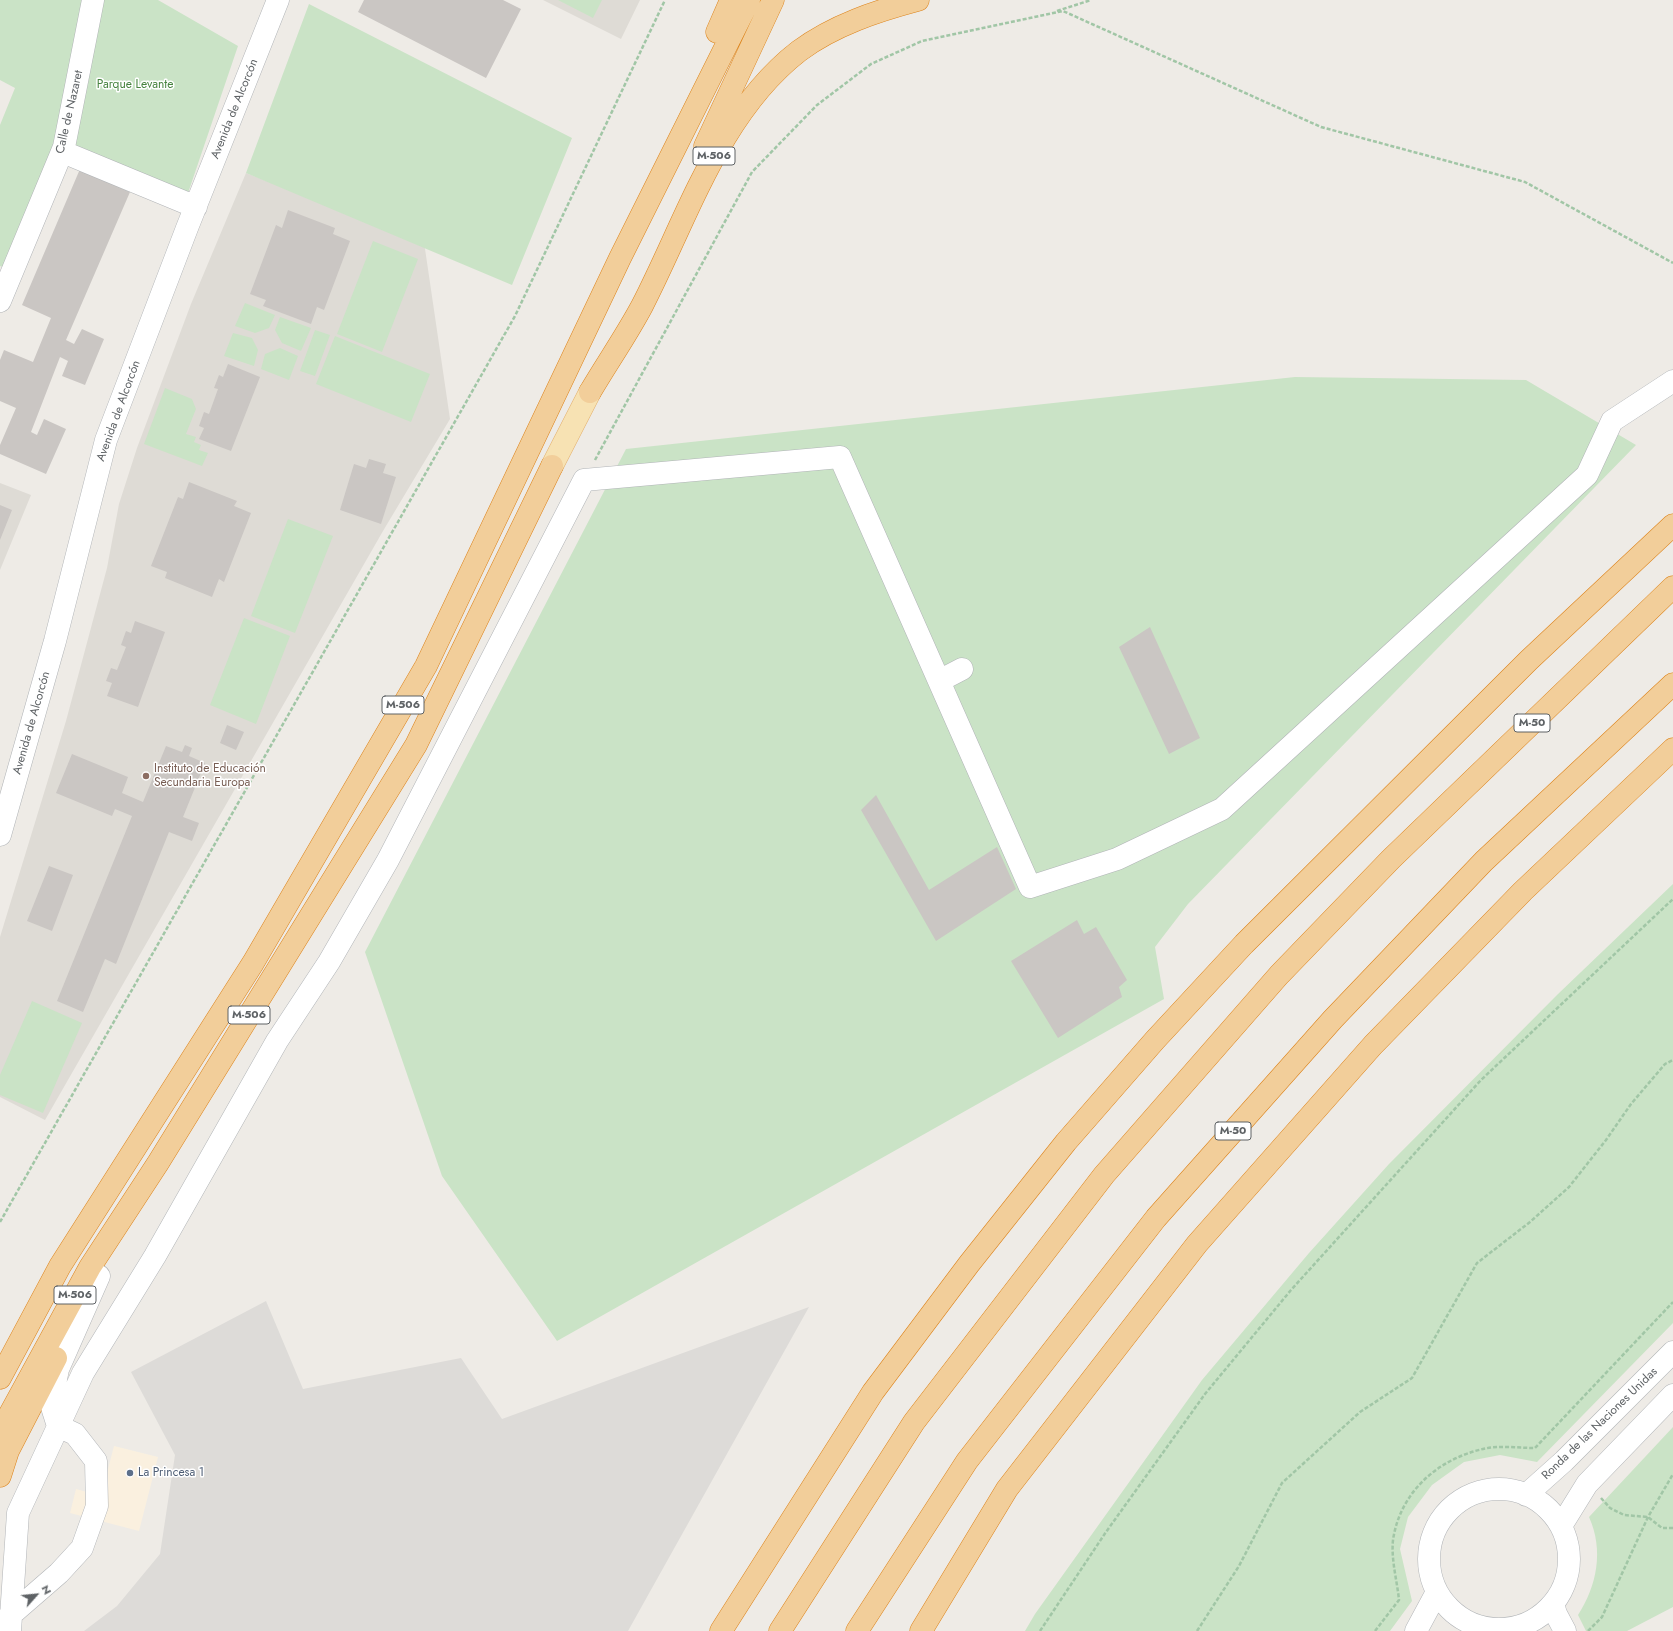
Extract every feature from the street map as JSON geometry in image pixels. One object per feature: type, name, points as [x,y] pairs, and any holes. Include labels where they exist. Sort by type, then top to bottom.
[{"type":"highway","points":[[620,258],[731,0]]},
{"type":"highway","name":"M-506","points":[[0,1378],[60,1266],[253,963],[426,666],[620,258],[749,0]]},
{"type":"highway","name":"M-506","points":[[590,392],[774,0]]},
{"type":"highway","name":"M-506","points":[[590,392],[641,307],[724,136],[770,76],[800,50],[834,30],[878,11],[918,0]]},
{"type":"highway","name":"M-506","points":[[0,1432],[90,1267],[158,1163],[416,745],[552,466]]},
{"type":"highway","points":[[721,1631],[873,1392],[969,1264],[1066,1142],[1155,1040],[1249,938],[1529,660],[1673,525]]},
{"type":"highway","name":"M-50","points":[[780,1631],[914,1422],[1104,1175],[1279,975],[1386,865],[1673,587]]},
{"type":"highway","name":"M-50","points":[[857,1631],[967,1461],[1156,1218],[1333,1019],[1484,861],[1673,684]]},
{"type":"highway","points":[[921,1631],[1007,1489],[1197,1244],[1373,1045],[1523,891],[1673,749]]},
{"type":"highway","points":[[0,1476],[8,1451],[158,1163]]},
{"type":"highway","points":[[0,1352],[18,1320],[60,1266]]},
{"type":"main road","name":"M-506","points":[[552,466],[590,392]]},
{"type":"street","name":"Calle de Nazaret","points":[[2,290],[62,152],[93,0]]},
{"type":"street","name":"Avenida de Alcorcón","points":[[0,836],[9,766],[74,571],[106,440],[278,0]]},
{"type":"street","points":[[62,152],[196,207]]},
{"type":"street","points":[[7,1624],[18,1513],[83,1373],[155,1256],[277,1041],[328,962],[388,860],[584,480],[840,457],[1030,887],[1117,859],[1222,809],[1587,476],[1612,421],[1673,381]]},
{"type":"street","points":[[939,681],[962,669]]},
{"type":"street","points":[[7,1624],[82,1548],[97,1506],[96,1461],[75,1434],[58,1426],[51,1404],[58,1369],[99,1276]]},
{"type":"street","name":"Ronda de las Naciones Unidas","points":[[1526,1495],[1564,1461],[1673,1352]]},
{"type":"street","points":[[1561,1526],[1587,1484],[1673,1395]]},
{"type":"street","points":[[1491,1489],[1512,1490],[1532,1497],[1547,1508],[1561,1526],[1568,1552],[1568,1572],[1564,1585],[1553,1604],[1539,1617],[1524,1625],[1516,1629],[1470,1629],[1442,1600],[1437,1592],[1429,1571],[1428,1554],[1431,1539],[1438,1524],[1448,1509],[1460,1500],[1478,1492],[1491,1489]]},
{"type":"street","points":[[1416,1631],[1437,1592]]},
{"type":"street","points":[[1553,1604],[1565,1631]]},
{"type":"path","points":[[0,1222],[515,316],[665,0]]},
{"type":"path","points":[[1051,14],[1072,5],[1091,0]]},
{"type":"path","points":[[584,480],[752,172],[817,105],[871,64],[922,41],[1063,11],[1321,127],[1525,182],[1673,263]]},
{"type":"path","points":[[1040,1631],[1106,1532],[1205,1394],[1292,1290],[1481,1080],[1673,899]]},
{"type":"path","points":[[1197,1631],[1239,1566],[1282,1483],[1360,1412],[1412,1378],[1477,1263],[1530,1222],[1569,1187],[1606,1140],[1631,1104],[1665,1064],[1673,1060]]},
{"type":"path","points":[[1375,1631],[1399,1600],[1393,1565],[1393,1540],[1405,1503],[1422,1481],[1436,1468],[1456,1457],[1485,1448],[1535,1448],[1673,1302]]},
{"type":"path","points":[[1588,1631],[1602,1617],[1648,1517],[1673,1474]]},
{"type":"path","points":[[1587,1484],[1610,1508],[1624,1515],[1648,1517],[1662,1528],[1673,1528]]},
{"type":"shaded area","points":[[543,0],[640,0],[621,39]]},
{"type":"shaded area","name":"Instituto de Educación Secundaria Europa","points":[[246,173],[424,242],[450,419],[383,531],[45,1120],[0,1097],[0,937],[66,721],[107,568],[119,504],[137,448],[191,304]]},
{"type":"shaded area","points":[[0,483],[31,495],[0,570]]},
{"type":"shaded area","points":[[266,1301],[303,1389],[461,1358],[502,1419],[809,1307],[628,1631],[84,1631],[117,1606],[160,1554],[175,1455],[131,1372]]},
{"type":"shaded area","name":"La Princesa 1","points":[[114,1446],[158,1457],[139,1531],[70,1513],[76,1489],[101,1496]]},
{"type":"green space","name":"Parque Levante","points":[[0,0],[158,0],[238,46],[187,196],[54,144],[5,268],[0,266],[0,125],[15,88],[0,80]]},
{"type":"green space","points":[[558,0],[602,0],[593,18]]},
{"type":"green space","points":[[309,4],[572,138],[512,285],[246,173]]},
{"type":"green space","points":[[373,241],[418,259],[382,352],[337,334]]},
{"type":"green space","points":[[245,303],[275,315],[269,328],[255,333],[235,326]]},
{"type":"green space","points":[[280,317],[311,328],[301,351],[282,343],[275,330]]},
{"type":"green space","points":[[315,330],[330,335],[315,376],[300,371]]},
{"type":"green space","points":[[233,333],[252,338],[258,350],[254,366],[224,356]]},
{"type":"green space","points":[[335,336],[430,374],[411,422],[316,384]]},
{"type":"green space","points":[[280,348],[298,356],[289,380],[261,369],[265,354]]},
{"type":"green space","points":[[1295,377],[1526,380],[1636,445],[1188,904],[1155,947],[1164,999],[557,1341],[442,1176],[365,952],[626,449]]},
{"type":"green space","points":[[165,388],[192,399],[196,409],[186,434],[196,437],[194,442],[201,445],[199,450],[208,453],[202,466],[144,444]]},
{"type":"green space","points":[[288,519],[333,536],[295,633],[251,616]]},
{"type":"green space","points":[[244,618],[290,636],[256,724],[210,705]]},
{"type":"green space","points":[[1673,884],[1673,1323],[1537,1462],[1500,1455],[1464,1462],[1432,1485],[1408,1517],[1400,1549],[1412,1601],[1390,1631],[1025,1631],[1035,1614],[1202,1380],[1309,1253],[1389,1164],[1558,994]]},
{"type":"green space","points":[[32,1001],[82,1023],[43,1113],[0,1095],[0,1075]]},
{"type":"green space","points":[[1673,1427],[1673,1607],[1627,1631],[1586,1631],[1578,1615],[1585,1604],[1594,1580],[1597,1555],[1594,1529],[1589,1517]]},
{"type":"building","points":[[364,0],[503,0],[521,9],[486,78],[358,12]]},
{"type":"building","points":[[80,169],[130,192],[66,340],[74,344],[82,329],[104,339],[85,385],[62,376],[68,361],[60,357],[31,432],[37,435],[44,419],[66,429],[46,474],[0,454],[0,445],[16,408],[0,401],[0,360],[4,350],[33,362],[51,318],[22,305]]},
{"type":"building","points":[[288,210],[335,228],[333,234],[350,241],[324,310],[317,307],[311,324],[263,306],[266,300],[250,294],[276,225],[282,228]]},
{"type":"building","points":[[228,364],[260,377],[231,451],[199,439],[204,428],[199,426],[204,412],[209,414],[218,389],[214,388],[219,375],[223,377]]},
{"type":"building","points":[[369,459],[386,464],[383,473],[396,477],[381,524],[340,510],[354,464],[366,468]]},
{"type":"building","points":[[189,482],[237,501],[234,506],[251,513],[224,582],[219,579],[212,597],[165,578],[167,572],[151,566],[178,497],[183,499]]},
{"type":"building","points":[[0,505],[12,510],[0,540]]},
{"type":"building","points":[[135,621],[165,632],[138,707],[107,696],[112,683],[106,681],[111,668],[117,670],[126,647],[121,645],[126,631],[131,633]]},
{"type":"building","points":[[1150,627],[1200,738],[1169,754],[1119,647]]},
{"type":"building","points":[[227,725],[244,732],[236,750],[220,743]]},
{"type":"building","points":[[185,745],[192,748],[189,756],[205,763],[183,817],[199,823],[192,841],[169,832],[116,964],[105,959],[83,1012],[57,1001],[132,816],[115,809],[112,816],[56,793],[72,754],[128,777],[122,793],[143,802],[166,746],[182,752]]},
{"type":"building","points":[[876,795],[929,890],[997,847],[1016,889],[936,941],[861,810]]},
{"type":"building","points":[[49,866],[73,875],[52,931],[27,921]]},
{"type":"building","points":[[1077,920],[1084,934],[1096,927],[1127,980],[1119,987],[1122,997],[1058,1038],[1011,961]]},
{"type":"place","name":"Instituto de Educación Secundaria Europa","points":[[146,776]]},
{"type":"place","name":"La Princesa 1","points":[[130,1473]]}]
